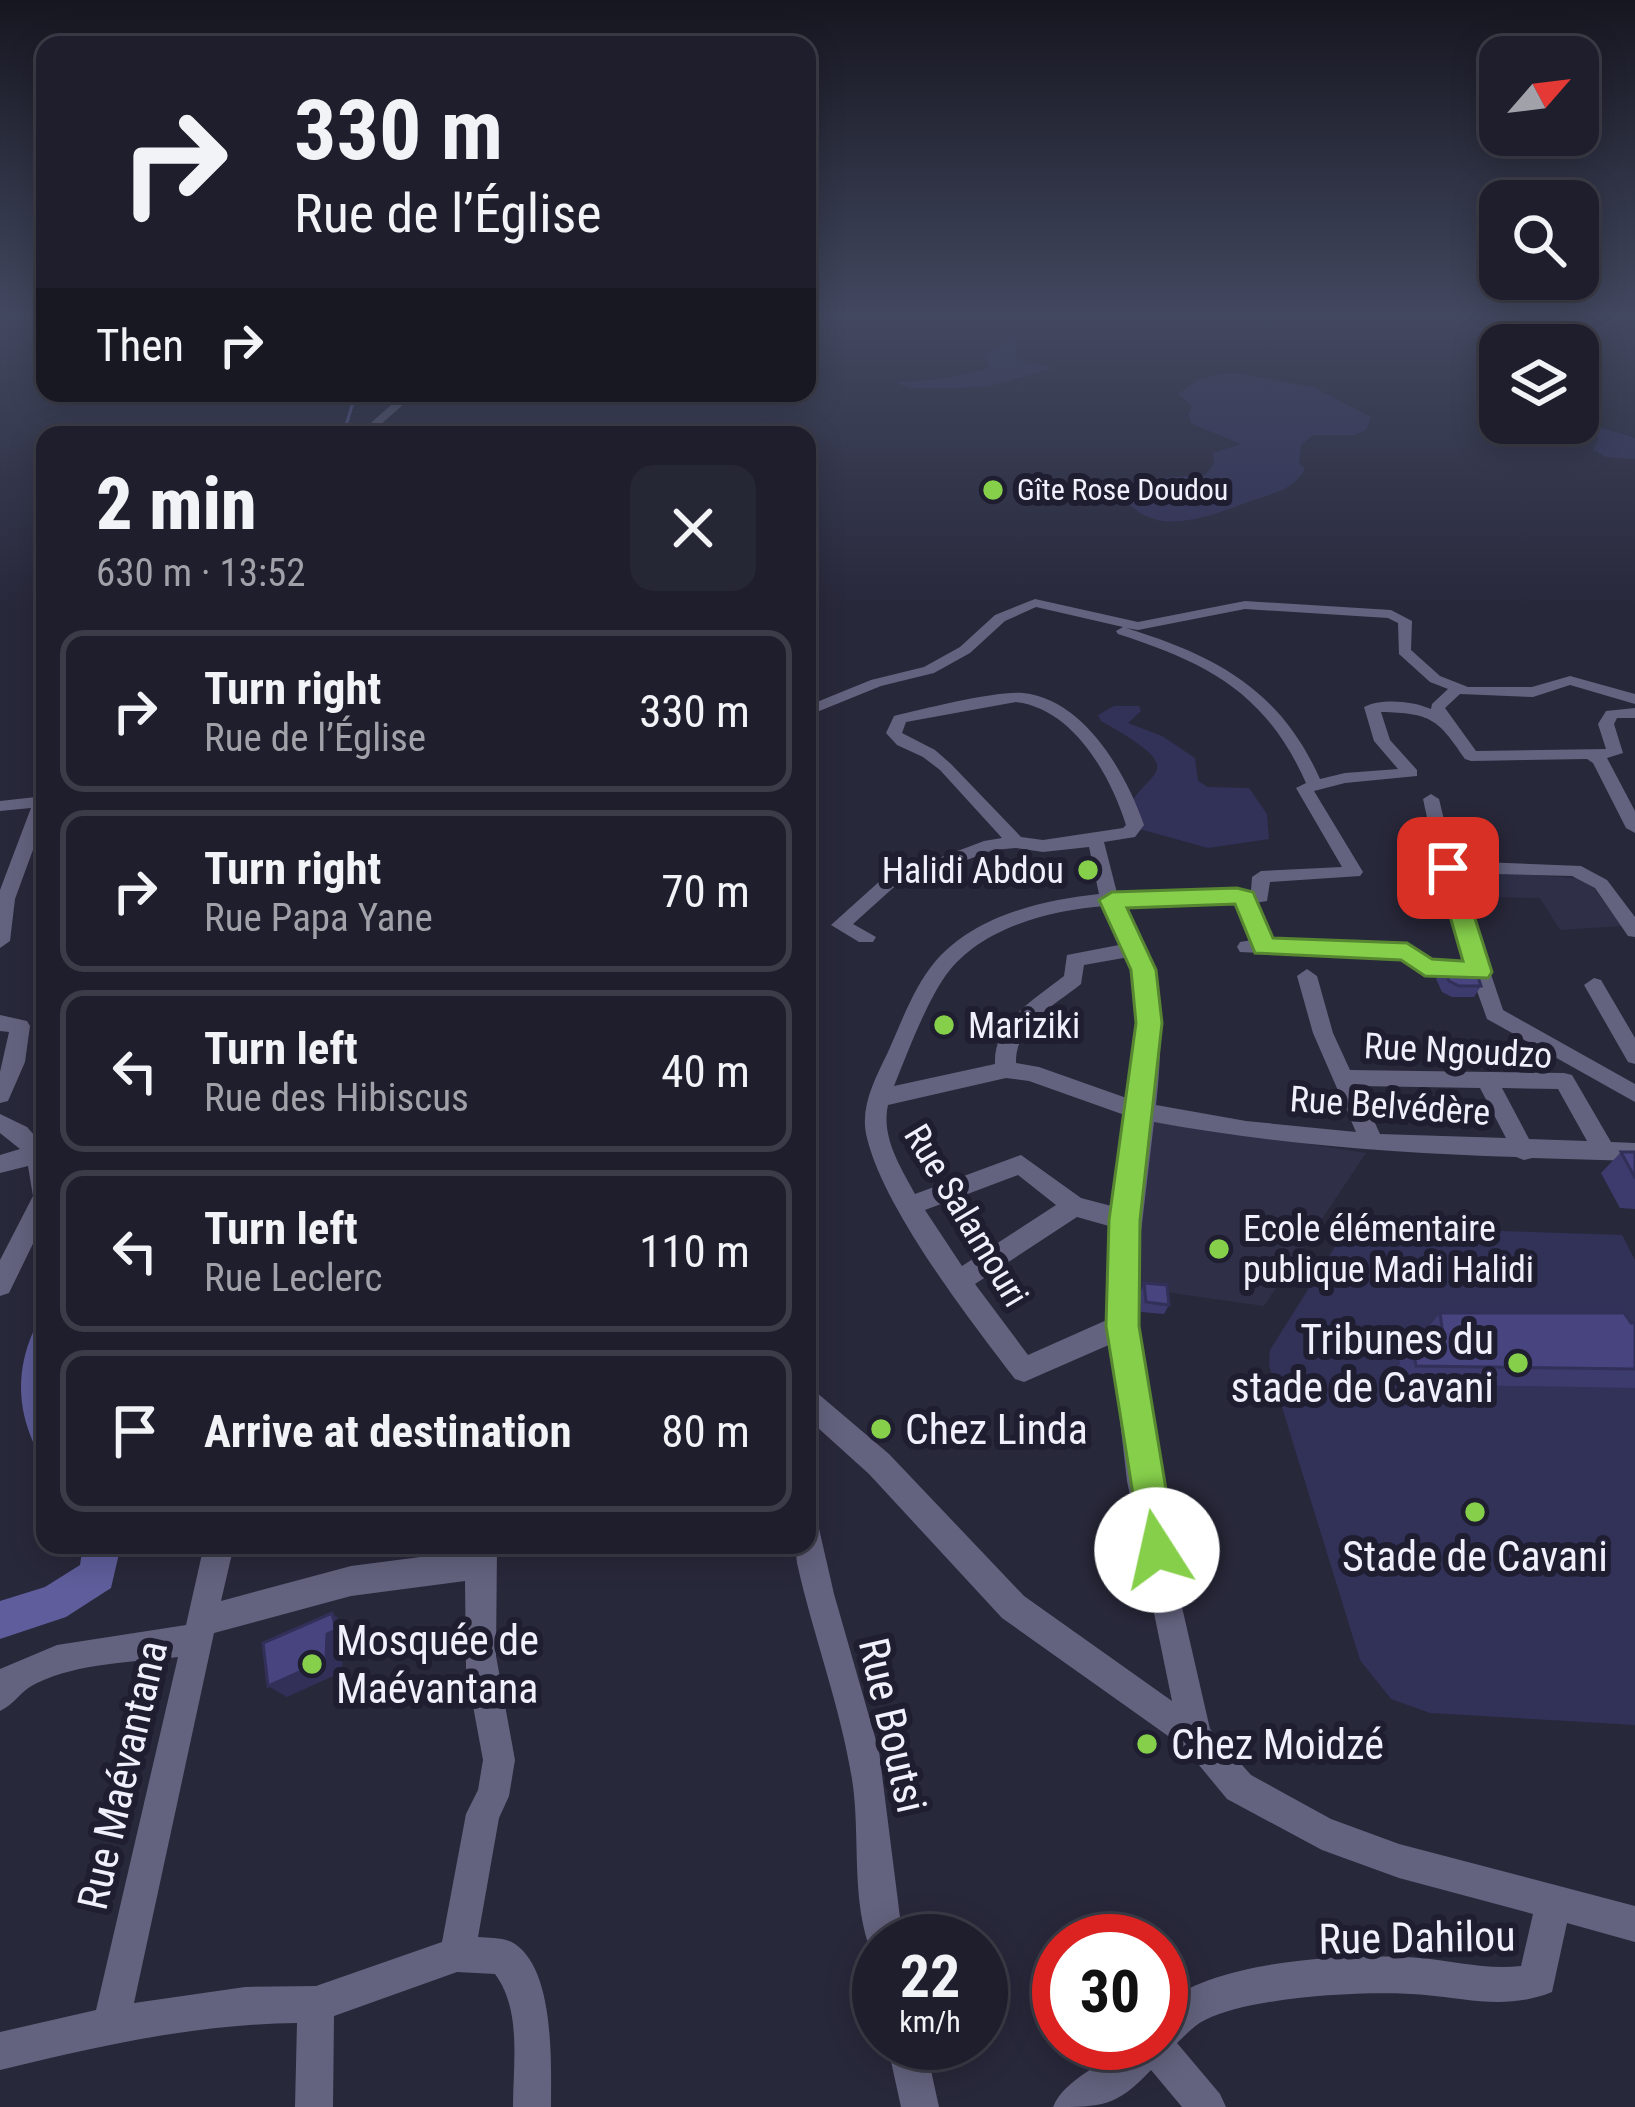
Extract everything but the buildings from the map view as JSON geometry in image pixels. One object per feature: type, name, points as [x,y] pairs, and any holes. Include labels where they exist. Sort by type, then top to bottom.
[{"type":"street","points":[[816,708],[941,664],[1023,605],[1049,604],[1149,626],[1261,605],[1391,614],[1405,621],[1404,651],[1435,679],[1457,688],[1533,692],[1570,680],[1635,699]]},
{"type":"street","points":[[1100,618],[1136,638],[1193,656],[1264,703],[1296,743],[1313,783]]},
{"type":"street","points":[[1435,679],[1430,683],[1439,691],[1434,697],[1437,706],[1471,756],[1615,753],[1606,724],[1611,714],[1635,713]]},
{"type":"street","points":[[1437,706],[1457,688]]},
{"type":"street","points":[[866,938],[840,925],[887,884],[989,845],[1094,840],[1129,833],[1135,825],[1129,800],[1081,733],[1051,705],[1016,697],[894,723],[896,740],[932,755],[992,811],[1016,842]]},
{"type":"street","points":[[1447,722],[1415,707],[1372,707],[1382,740],[1412,772],[1313,783],[1304,793],[1354,872],[1263,877],[1262,896],[1244,898],[1255,947],[1407,952],[1425,967],[1479,972]]},
{"type":"street","points":[[1591,754],[1600,760],[1635,828]]},
{"type":"street","points":[[1431,799],[1479,972],[1500,1021],[1635,1094]]},
{"type":"street","points":[[0,806],[36,802]]},
{"type":"street","points":[[0,940],[6,899],[36,822]]},
{"type":"street","points":[[1094,840],[1104,858],[1102,880],[1143,970],[1149,1023],[1125,1220],[1122,1326],[1143,1470],[1196,1737]]},
{"type":"street","points":[[1448,868],[1575,870],[1601,884],[1635,931]]},
{"type":"street","name":"Rue Salamouri","points":[[1122,1326],[1024,1370],[912,1205],[873,1126],[901,1042],[938,971],[952,958],[1037,910],[1112,900],[1217,894],[1244,898]]},
{"type":"street","points":[[884,1096],[1006,1070],[1007,1051],[1024,1016],[1074,979],[1074,960],[1135,949]]},
{"type":"street","points":[[1306,976],[1372,1142]]},
{"type":"street","points":[[1594,985],[1635,1055]]},
{"type":"street","points":[[0,1023],[20,1026],[20,1048],[0,1095]]},
{"type":"street","points":[[1561,1054],[1564,1082]]},
{"type":"street","name":"Rue Belvédère","points":[[1006,1070],[1031,1073],[1119,1107],[1246,1130],[1524,1151],[1635,1152]]},
{"type":"street","name":"Rue Ngoudzo","points":[[1345,1078],[1564,1082],[1604,1151]]},
{"type":"street","points":[[1486,1079],[1524,1151]]},
{"type":"street","points":[[0,1123],[20,1132],[36,1153]]},
{"type":"street","points":[[0,1164],[36,1154]]},
{"type":"street","points":[[912,1205],[1021,1164],[1075,1206],[1125,1220]]},
{"type":"street","points":[[961,1280],[1075,1206]]},
{"type":"street","points":[[0,1285],[36,1215]]},
{"type":"street","points":[[816,1413],[879,1463],[1013,1607],[1196,1737],[1239,1786],[1322,1833],[1399,1862],[1635,1924]]},
{"type":"street","name":"Rue Maévantana","points":[[111,2025],[217,1554]]},
{"type":"street","points":[[0,1695],[12,1676],[78,1655],[202,1630],[351,1581],[480,1554],[481,1663],[501,1738],[494,1797],[479,1831],[457,1954]]},
{"type":"street","name":"Rue Boutsi","points":[[810,1554],[869,1784],[882,1914]]},
{"type":"street","name":"Rue Dahilou","points":[[1188,2009],[1237,1991],[1378,1976],[1422,1976],[1510,1990],[1539,1979],[1553,1903]]},
{"type":"street","points":[[0,2051],[111,2025],[245,2005],[316,2003],[457,1954],[504,1957],[515,1969],[530,2017],[532,2107]]},
{"type":"street","points":[[314,2107],[316,2003]]},
{"type":"street","points":[[912,2070],[920,2107]]},
{"type":"street","points":[[1072,2107],[1126,2070]]},
{"type":"street","points":[[1175,2070],[1208,2107]]},
{"type":"shaded area","points":[[1362,412],[1371,417],[1366,430],[1354,435],[1313,435],[1301,445],[1299,463],[1305,469],[1280,491],[1196,519],[1161,520],[1144,515],[1118,488],[1135,480],[1205,475],[1214,464],[1213,453],[1241,444],[1192,424],[1188,415]]},
{"type":"shaded area","points":[[1599,427],[1635,438],[1635,459],[1606,457],[1593,450],[1599,444]]},
{"type":"shaded area","points":[[1114,706],[1139,706],[1141,711],[1128,723],[1162,736],[1195,758],[1198,781],[1208,787],[1249,788],[1267,814],[1269,839],[1208,848],[1125,825],[1130,806],[1157,765],[1151,754],[1101,721],[1098,715]]},
{"type":"shaded area","points":[[1477,871],[1587,879],[1622,926],[1560,930],[1540,898],[1490,897]]},
{"type":"shaded area","name":"Ecole élémentaire publique Madi Halidi","points":[[1150,1120],[1366,1153],[1264,1306],[1137,1288],[1135,1210]]},
{"type":"shaded area","name":"Stade de Cavani","points":[[1348,1226],[1622,1235],[1635,1260],[1635,1725],[1430,1713],[1391,1699],[1360,1660],[1269,1365],[1270,1350]]},
{"type":"waterway","points":[[346,426],[350,412]]},
{"type":"waterway","points":[[36,1373],[36,1381]]},
{"type":"waterway","points":[[0,1620],[75,1592],[98,1575],[101,1554]]},
{"type":"place","name":"Gîte Rose Doudou","points":[[993,490]]},
{"type":"place","name":"Halidi Abdou","points":[[1088,870]]},
{"type":"place","name":"Mariziki","points":[[944,1025]]},
{"type":"place","name":"Ecole élémentaire publique Madi Halidi","points":[[1219,1249]]},
{"type":"place","name":"Tribunes du stade de Cavani","points":[[1518,1363]]},
{"type":"place","name":"Chez Linda","points":[[881,1429]]},
{"type":"place","name":"Stade de Cavani","points":[[1475,1512]]},
{"type":"place","name":"Mosquée de Maévantana","points":[[312,1664]]},
{"type":"place","name":"Chez Moidzé","points":[[1147,1744]]},
{"type":"route","points":[[1157,1550],[1122,1326],[1125,1220],[1149,1023],[1143,970],[1112,900],[1237,896],[1244,898],[1264,947],[1407,952],[1425,967],[1479,972],[1448,868]]}]
